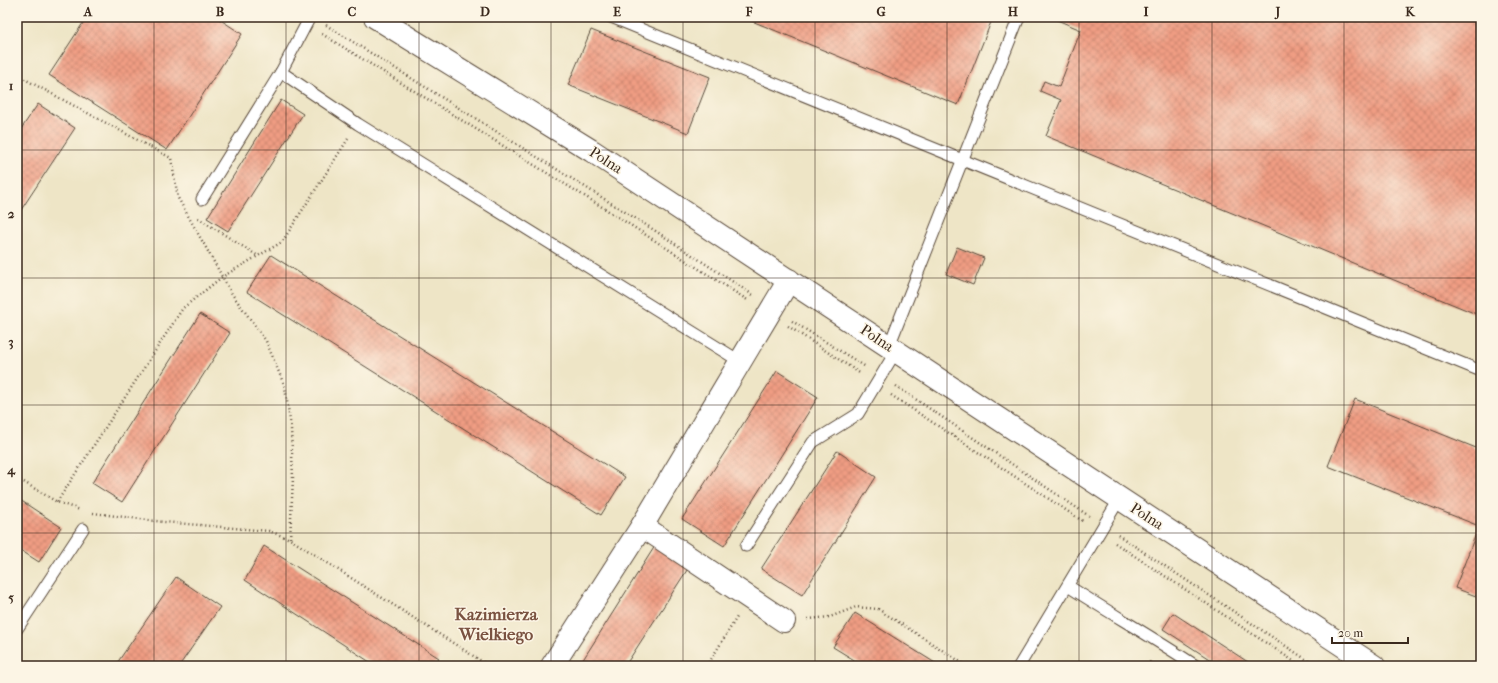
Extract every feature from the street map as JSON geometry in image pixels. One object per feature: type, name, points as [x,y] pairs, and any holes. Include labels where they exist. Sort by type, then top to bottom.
[{"type":"street","name":"Polna","points":[[375,17],[592,151],[1374,666]]},
{"type":"street","points":[[552,666],[642,526],[789,280]]},
{"type":"street","points":[[642,526],[784,622]]},
{"type":"lane","points":[[611,17],[1481,371]]},
{"type":"lane","points":[[746,546],[813,442],[858,414],[879,380],[962,160],[1019,17]]},
{"type":"lane","points":[[202,199],[313,21]]},
{"type":"lane","points":[[281,72],[358,124],[741,362]]},
{"type":"lane","points":[[1019,666],[1120,498]]},
{"type":"lane","points":[[17,629],[83,529]]},
{"type":"lane","points":[[1068,586],[1196,666]]},
{"type":"path","points":[[313,21],[647,226],[771,311],[879,380],[1101,529],[1316,666]]},
{"type":"path","points":[[313,21],[607,210],[771,311],[879,380],[1101,529],[1301,666]]},
{"type":"path","points":[[17,75],[170,158],[178,198],[232,294],[266,341],[285,387],[292,428],[293,478],[290,540]]},
{"type":"path","points":[[56,502],[183,308],[222,277],[282,242],[358,124]]},
{"type":"path","points":[[184,209],[190,214]]},
{"type":"path","points":[[197,218],[258,256]]},
{"type":"path","points":[[17,478],[56,502],[85,512]]},
{"type":"path","points":[[92,513],[164,522],[269,532],[290,540],[490,666]]},
{"type":"path","points":[[707,666],[749,599]]},
{"type":"path","points":[[784,622],[830,617],[856,607],[878,609],[967,666]]},
{"type":"building","points":[[87,17],[216,17],[242,34],[167,150],[49,75]]},
{"type":"building","points":[[742,17],[993,17],[958,105]]},
{"type":"building","points":[[1050,17],[1481,17],[1481,316],[1046,136],[1061,100],[1040,91],[1044,81],[1059,87],[1081,30]]},
{"type":"building","points":[[591,30],[710,77],[688,133],[568,85]]},
{"type":"building","points":[[281,100],[303,114],[228,231],[207,218]]},
{"type":"building","points":[[38,104],[75,128],[17,216],[17,135]]},
{"type":"building","points":[[957,247],[984,258],[973,285],[946,274]]},
{"type":"building","points":[[271,255],[625,477],[601,515],[247,292]]},
{"type":"building","points":[[200,314],[230,333],[122,502],[92,483]]},
{"type":"building","points":[[777,371],[818,397],[724,546],[682,519]]},
{"type":"building","points":[[1355,399],[1481,450],[1481,598],[1455,588],[1479,526],[1328,466]]},
{"type":"building","points":[[837,451],[876,477],[802,595],[761,569]]},
{"type":"building","points":[[17,498],[61,527],[39,562],[17,548]]},
{"type":"building","points":[[264,546],[439,658],[433,666],[376,666],[245,580]]},
{"type":"building","points":[[655,546],[689,567],[625,666],[579,666]]},
{"type":"building","points":[[176,577],[220,607],[179,666],[115,666]]},
{"type":"building","points":[[855,613],[940,666],[864,666],[833,647]]},
{"type":"building","points":[[1173,613],[1254,666],[1220,666],[1163,629]]},
{"type":"district","name":"Kazimierza Wielkiego","points":[[496,624]]}]
